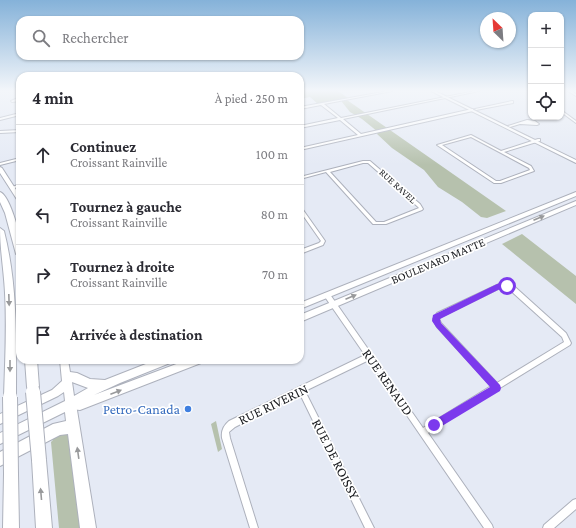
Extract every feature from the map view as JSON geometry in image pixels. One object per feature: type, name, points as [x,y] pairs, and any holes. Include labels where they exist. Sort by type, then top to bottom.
[{"type":"highway","points":[[0,194],[9,213],[16,239]]},
{"type":"highway","points":[[0,231],[9,292],[11,528]]},
{"type":"highway","points":[[31,364],[44,528]]},
{"type":"highway","points":[[70,404],[88,528]]},
{"type":"highway","points":[[0,459],[58,429],[74,426]]},
{"type":"main road","points":[[0,169],[16,194]]},
{"type":"main road","name":"BOULEVARD MATTE","points":[[304,304],[576,194]]},
{"type":"main road","name":"BOULEVARD MATTE","points":[[304,317],[576,203]]},
{"type":"main road","points":[[65,364],[70,404]]},
{"type":"main road","points":[[0,439],[106,384],[157,364]]},
{"type":"main road","points":[[70,404],[80,405],[188,364]]},
{"type":"main road","points":[[0,418],[55,393],[67,380],[77,378],[90,384],[106,384]]},
{"type":"street","points":[[0,119],[13,116]]},
{"type":"street","points":[[336,116],[360,135]]},
{"type":"street","points":[[304,126],[356,116]]},
{"type":"street","points":[[304,148],[448,116]]},
{"type":"street","points":[[485,116],[576,158]]},
{"type":"street","points":[[487,116],[510,126],[576,162]]},
{"type":"street","points":[[567,116],[576,122]]},
{"type":"street","points":[[510,126],[520,123]]},
{"type":"street","points":[[0,132],[16,130]]},
{"type":"street","points":[[501,152],[530,167],[532,171],[500,182],[494,182],[439,145],[471,136],[501,152],[537,141]]},
{"type":"street","points":[[0,164],[16,160]]},
{"type":"street","name":"RUE RAVEL","points":[[304,177],[327,171],[363,162],[370,162],[419,205],[421,209],[384,223],[375,223],[327,171]]},
{"type":"street","points":[[12,188],[16,186]]},
{"type":"street","points":[[304,214],[323,241],[321,244],[304,250]]},
{"type":"street","points":[[423,432],[497,388],[568,343],[564,335],[513,288],[505,285],[499,286],[439,315],[436,319],[439,325],[497,388]]},
{"type":"street","name":"RUE RENAUD","points":[[327,295],[489,528]]},
{"type":"street","name":"RUE RIVERIN","points":[[254,528],[226,441],[226,431],[232,424],[370,356]]},
{"type":"street","name":"RUE DE ROISSY","points":[[301,390],[370,528]]},
{"type":"street","points":[[547,528],[576,503]]},
{"type":"green space","points":[[356,116],[369,116],[506,211],[487,218],[481,217],[462,202],[438,187],[424,170],[392,148],[377,134],[378,132]]},
{"type":"green space","points":[[522,234],[576,276],[576,304],[502,244]]},
{"type":"green space","points":[[216,421],[222,449],[218,452],[211,424]]},
{"type":"green space","points":[[64,433],[70,437],[82,528],[59,528],[51,442],[53,437]]},
{"type":"place","name":"Petro-Canada","points":[[188,409]]},
{"type":"route","points":[[434,425],[497,388],[439,325],[436,321],[436,317],[499,286],[507,286]]}]
